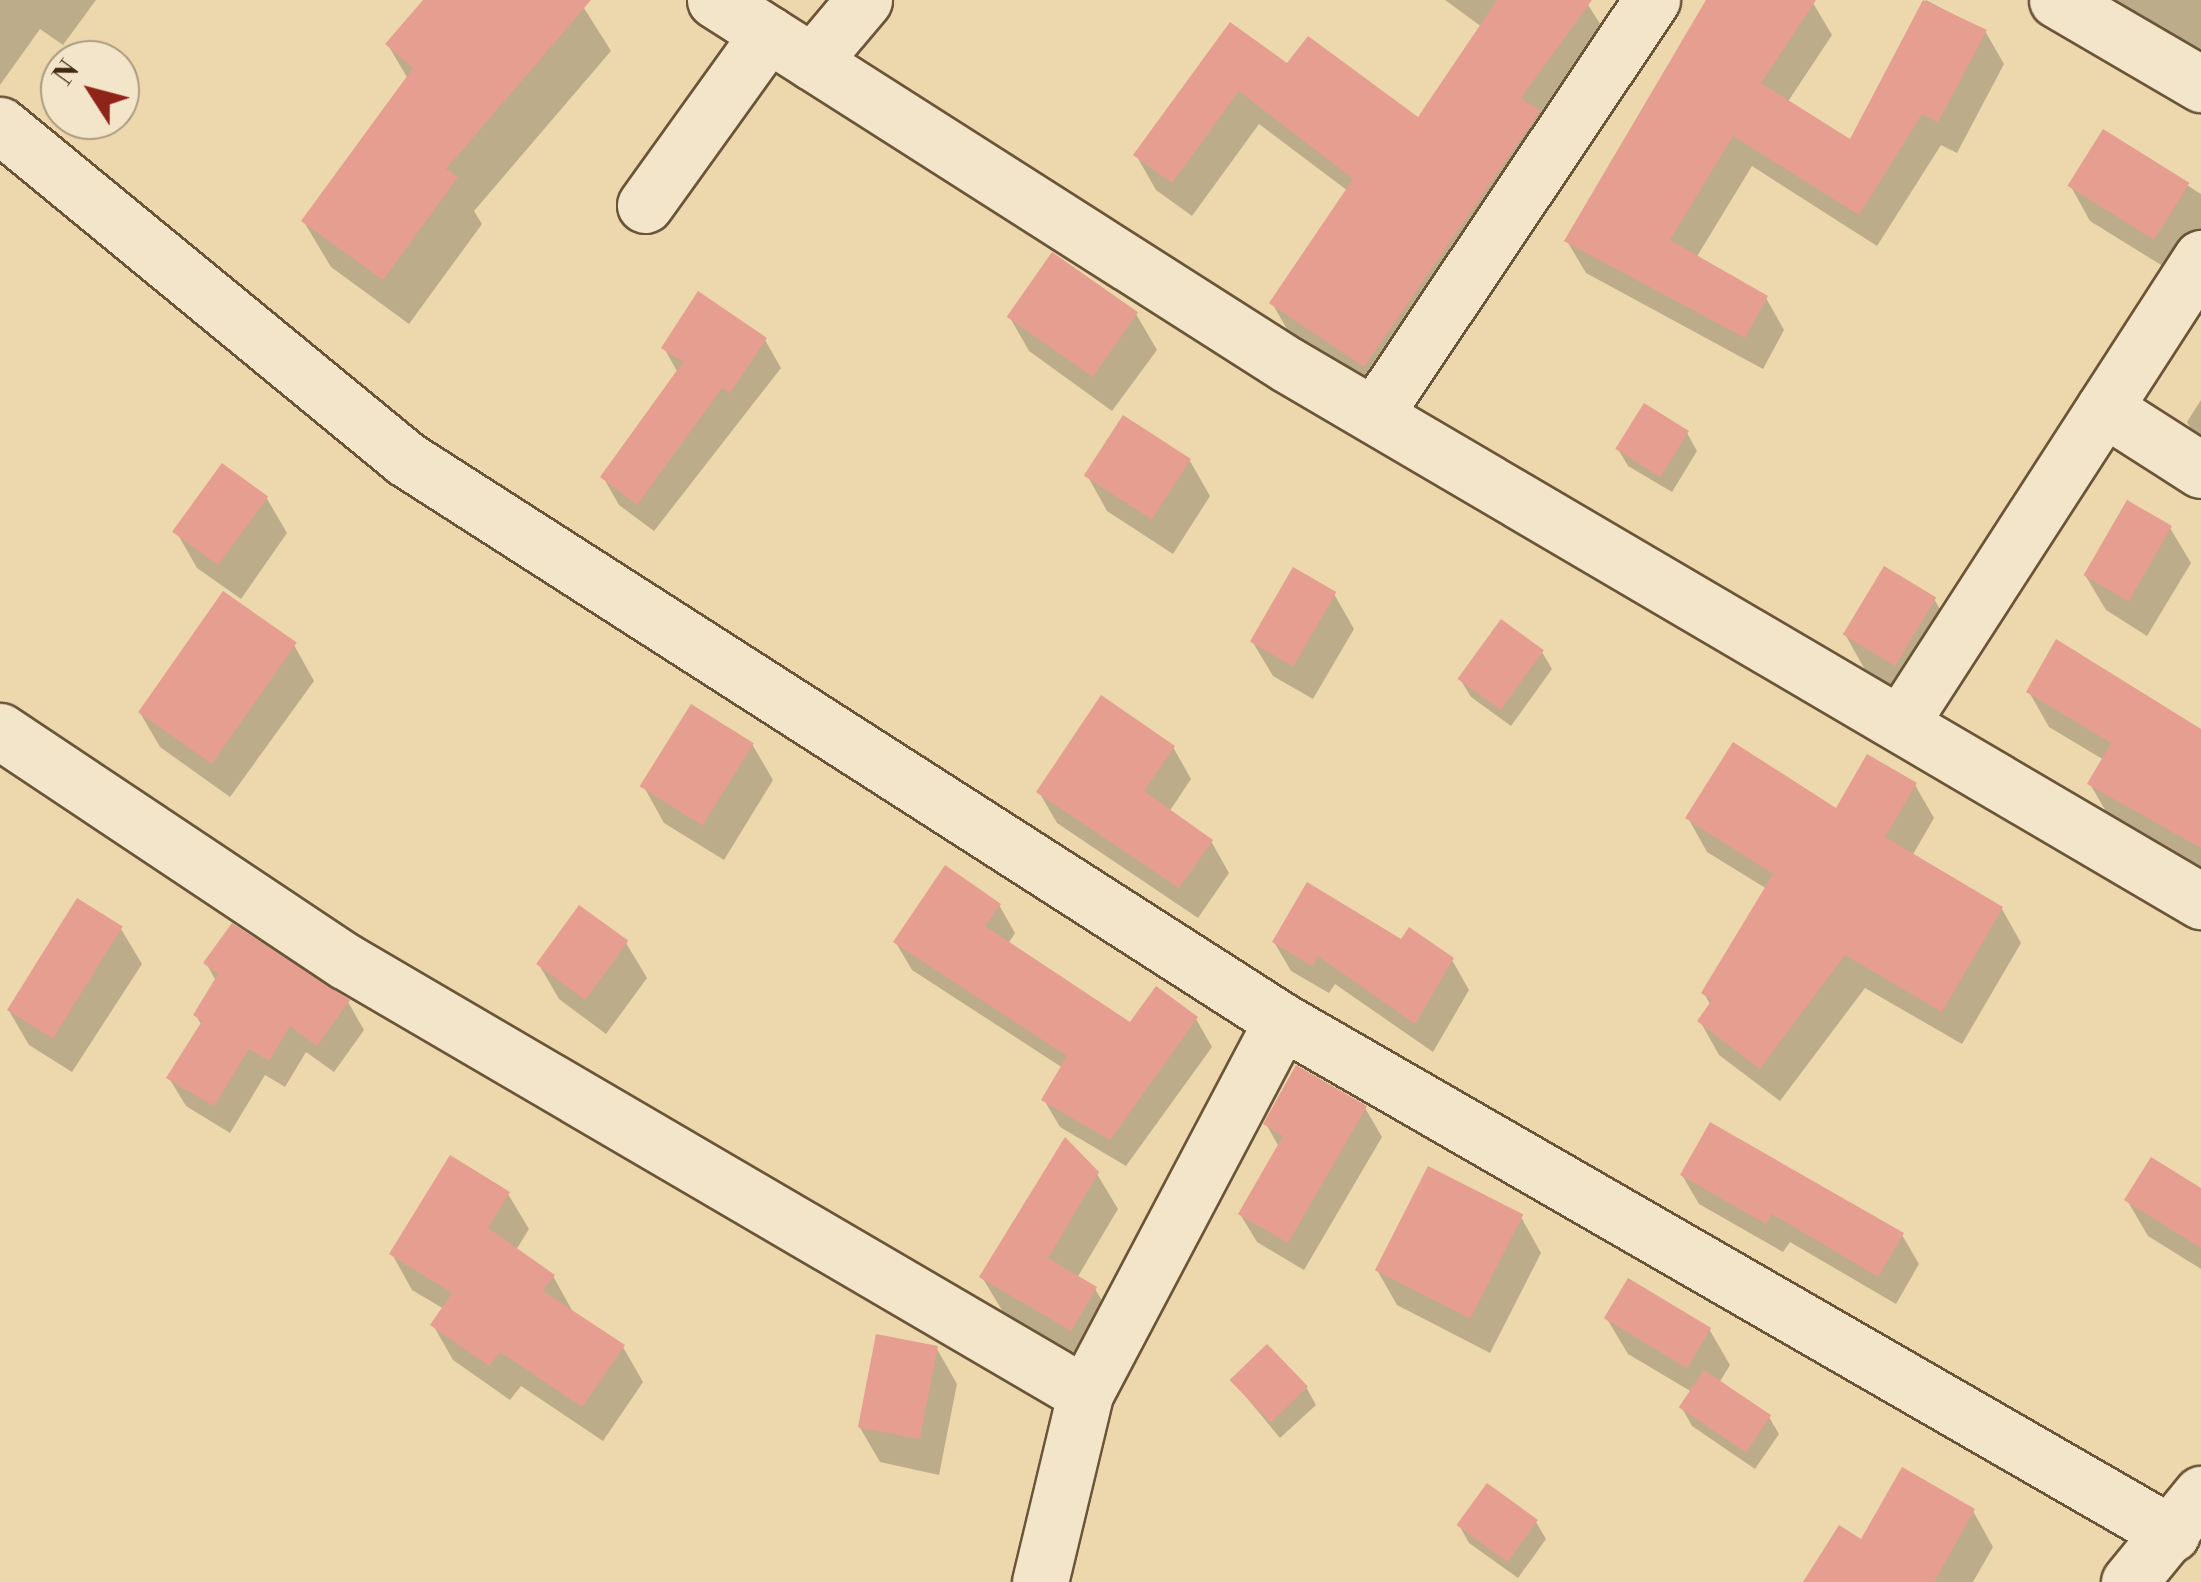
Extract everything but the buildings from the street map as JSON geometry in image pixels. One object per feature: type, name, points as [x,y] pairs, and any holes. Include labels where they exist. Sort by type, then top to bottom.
[{"type":"street","points":[[715,0],[1374,416],[2201,901]]},
{"type":"street","points":[[645,205],[790,48],[864,0]]},
{"type":"street","points":[[1374,416],[1652,0]]},
{"type":"street","points":[[2057,0],[2201,84]]},
{"type":"street","points":[[0,126],[406,459],[1282,1021],[2186,1514],[2129,1582]]},
{"type":"street","points":[[1900,724],[2201,258]]},
{"type":"street","points":[[2104,408],[2201,470]]},
{"type":"street","points":[[0,731],[345,961],[1085,1394]]},
{"type":"street","points":[[1040,1582],[1085,1394],[1282,1021]]}]
